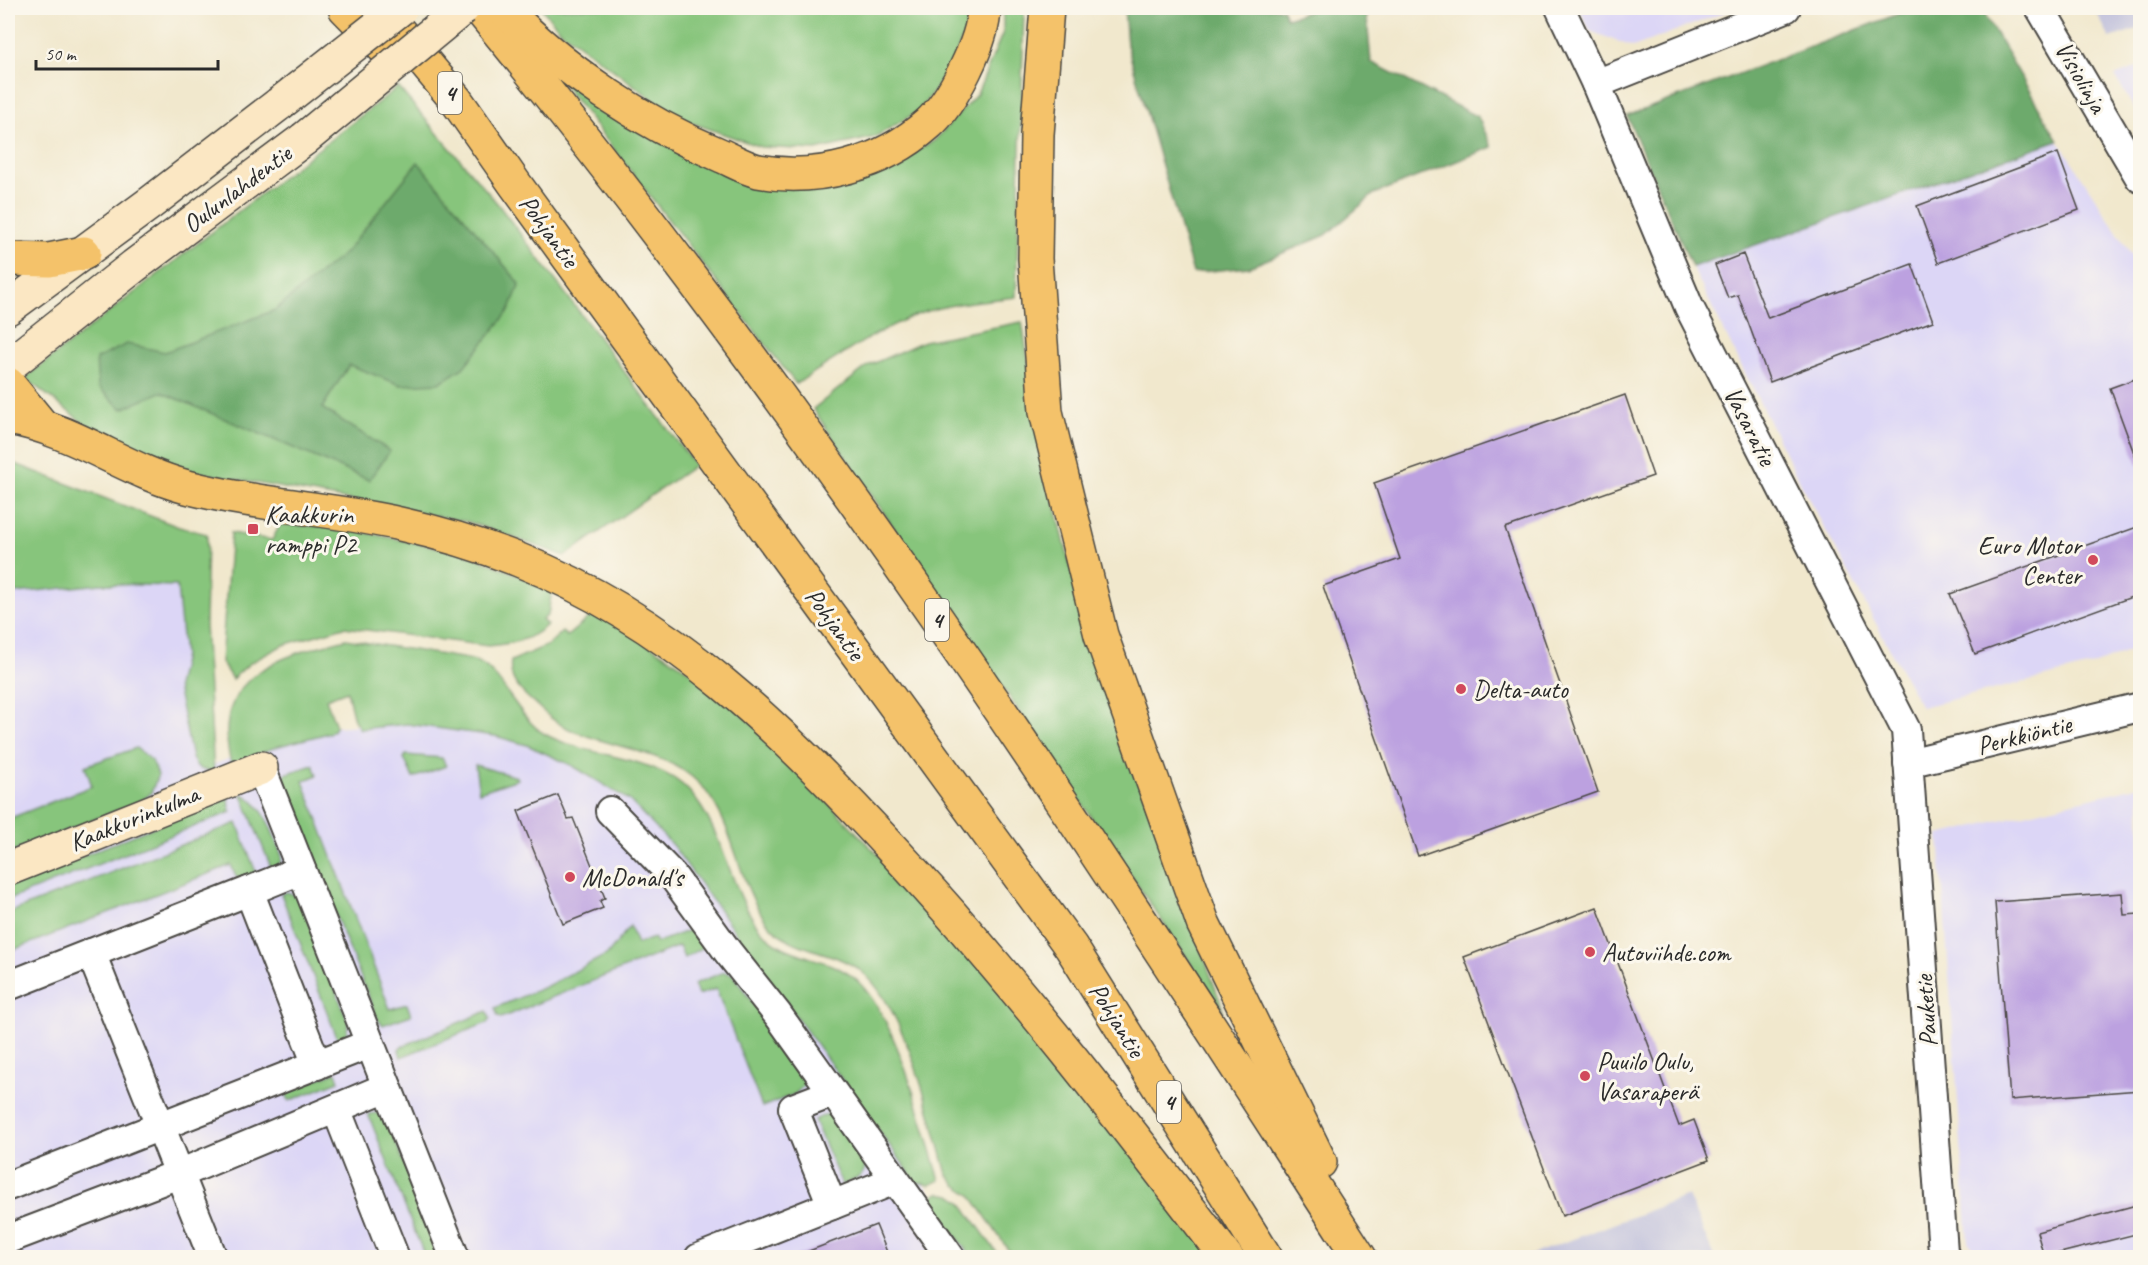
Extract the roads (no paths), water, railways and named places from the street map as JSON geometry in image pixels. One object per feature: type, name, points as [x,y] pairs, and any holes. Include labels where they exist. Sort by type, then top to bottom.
[{"type":"highway","points":[[345,8],[514,184]]},
{"type":"highway","name":"Pohjantie","points":[[379,8],[456,100],[514,184],[1071,947],[1266,1257]]},
{"type":"highway","name":"4","points":[[479,8],[567,115],[748,352],[940,624],[1150,932],[1360,1257]]},
{"type":"highway","points":[[503,8],[562,61],[633,110],[688,142],[756,170],[790,174],[838,169],[878,158],[914,136],[943,111],[965,71],[984,17],[984,8]]},
{"type":"highway","points":[[1047,8],[1037,134],[1035,259],[1047,412],[1101,636],[1203,923],[1366,1257]]},
{"type":"highway","points":[[8,259],[49,260],[84,253]]},
{"type":"highway","points":[[8,384],[40,423]]},
{"type":"highway","points":[[8,418],[40,423],[149,474],[186,486],[237,497],[398,523],[464,540],[521,561],[609,602],[709,670],[829,780],[996,964],[1099,1090],[1227,1257]]},
{"type":"main road","name":"Oulunlahdentie","points":[[8,308],[84,253],[401,8]]},
{"type":"main road","name":"Oulunlahdentie","points":[[8,366],[134,266],[304,139],[463,8]]},
{"type":"main road","name":"Kaakkurinkulma","points":[[8,869],[261,768]]},
{"type":"street","name":"Vasaratie","points":[[1560,8],[1596,84],[1689,307],[1906,730],[1908,763]]},
{"type":"street","points":[[1596,84],[1786,8]]},
{"type":"street","name":"Visiolinja","points":[[2040,8],[2140,178]]},
{"type":"street","name":"Perkkiöntie","points":[[1908,763],[2140,706]]},
{"type":"street","name":"Pauketie","points":[[1908,763],[1943,1252],[1946,1257]]},
{"type":"street","points":[[261,768],[455,1257]]},
{"type":"street","points":[[610,811],[672,875],[728,952],[778,1015],[951,1257]]},
{"type":"street","points":[[8,986],[301,870]]},
{"type":"street","points":[[249,891],[317,1065]]},
{"type":"street","points":[[91,952],[213,1257]]},
{"type":"street","points":[[8,1186],[369,1044]]},
{"type":"street","points":[[8,1239],[179,1174],[387,1088]]},
{"type":"street","points":[[832,1093],[793,1108],[832,1205]]},
{"type":"street","points":[[337,1110],[396,1257]]},
{"type":"street","points":[[699,1257],[895,1180]]},
{"type":"place","name":"Kaakkurin ramppi P2","points":[[253,529]]},
{"type":"place","name":"Euro Motor Center","points":[[2093,560]]},
{"type":"place","name":"Delta-auto","points":[[1461,689]]},
{"type":"place","name":"McDonald's","points":[[570,877]]},
{"type":"place","name":"Autoviihde.com","points":[[1590,952]]},
{"type":"place","name":"Puuilo Oulu, Vasaraperä","points":[[1585,1076]]}]
